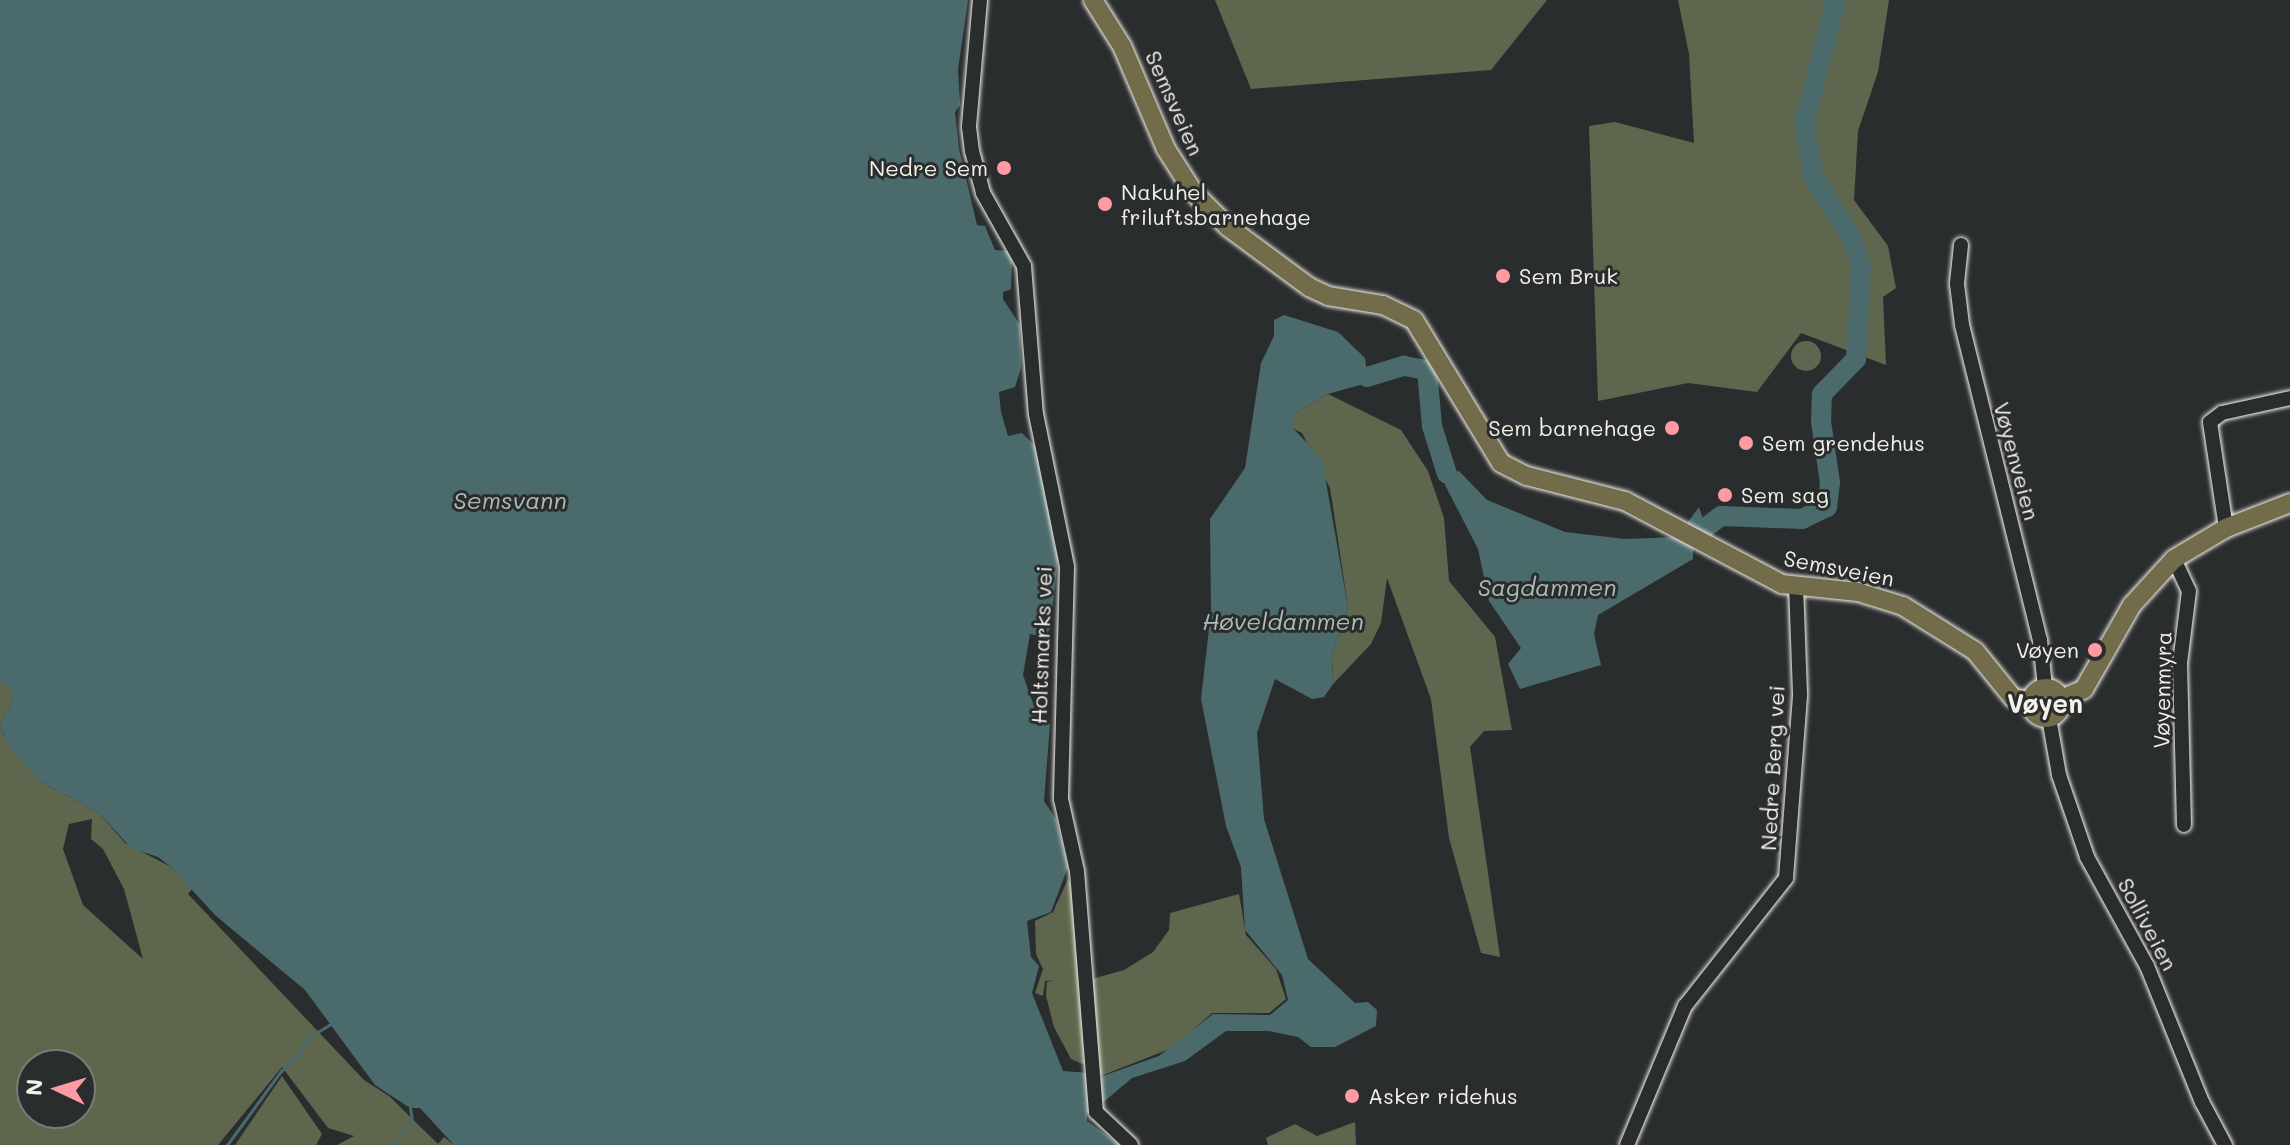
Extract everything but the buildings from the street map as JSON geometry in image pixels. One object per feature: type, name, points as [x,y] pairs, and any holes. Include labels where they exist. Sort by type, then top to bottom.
[{"type":"main road","name":"Semsveien","points":[[1093,0],[1128,58],[1178,170],[1218,217],[1309,287],[1328,296],[1383,305],[1414,320],[1501,463],[1527,476],[1625,501],[1756,574],[1796,587],[1858,592],[1903,606],[1975,651],[2013,698],[2030,701],[2035,714],[2049,718]]},
{"type":"main road","points":[[2030,701],[2053,693],[2084,689],[2132,605],[2174,559],[2226,528],[2290,503]]},
{"type":"main road","points":[[2049,718],[2058,713],[2053,693]]},
{"type":"street","name":"Holtsmarks vei","points":[[980,0],[974,117],[980,182],[1010,227],[1024,266],[1036,414],[1067,567],[1061,799],[1077,871],[1096,1112],[1131,1145]]},
{"type":"street","name":"Vøyenveien","points":[[1961,245],[1957,284],[1962,325],[2053,693]]},
{"type":"street","points":[[2226,528],[2210,422],[2235,409],[2290,398]]},
{"type":"street","name":"Vøyenmyra","points":[[2174,559],[2189,591],[2180,663],[2184,825]]},
{"type":"street","name":"Nedre Berg vei","points":[[1627,1145],[1685,1006],[1786,878],[1800,694],[1796,587]]},
{"type":"street","name":"Solliveien","points":[[2049,718],[2059,775],[2087,857],[2152,977],[2202,1102],[2225,1145]]},
{"type":"green space","points":[[1215,0],[1547,0],[1491,70],[1251,89]]},
{"type":"green space","points":[[1678,0],[1889,0],[1878,72],[1858,131],[1854,200],[1888,246],[1896,288],[1883,297],[1886,365],[1801,333],[1757,392],[1688,383],[1598,401],[1589,126],[1615,122],[1694,143],[1689,54]]},
{"type":"green space","points":[[1806,341],[1817,345],[1821,356],[1817,367],[1806,371],[1795,367],[1791,356],[1795,345]]},
{"type":"green space","points":[[1328,394],[1401,430],[1428,471],[1444,518],[1449,581],[1495,637],[1512,730],[1484,731],[1470,747],[1500,957],[1481,953],[1449,838],[1431,699],[1387,578],[1381,623],[1371,644],[1333,684],[1332,656],[1348,607],[1330,488],[1302,433],[1290,427],[1298,411]]},
{"type":"green space","points":[[0,682],[9,685],[14,698],[0,725]]},
{"type":"green space","points":[[0,725],[5,737],[41,782],[98,812],[125,843],[171,867],[192,889],[188,894],[364,1080],[389,1096],[438,1144],[444,1137],[454,1145],[337,1145],[354,1136],[328,1128],[282,1067],[218,1145],[0,1145]],"holes":[[[92,819],[91,839],[103,849],[124,889],[143,959],[83,905],[63,849],[69,824]]]},
{"type":"green space","points":[[1068,879],[1073,888],[1085,1065],[1071,1059],[1054,1027],[1046,996],[1047,982],[1053,980],[1045,981],[1043,996],[1035,993],[1043,969],[1036,954],[1035,921],[1053,912]]},
{"type":"green space","points":[[1239,894],[1246,935],[1276,969],[1286,999],[1269,1013],[1212,1013],[1172,1048],[1098,1077],[1092,979],[1124,970],[1153,952],[1169,930],[1170,913]]},
{"type":"green space","points":[[282,1076],[322,1134],[316,1145],[235,1145]]},
{"type":"green space","points":[[1355,1122],[1356,1145],[1268,1145],[1266,1138],[1295,1124],[1317,1136]]},
{"type":"water","name":"Semsvann","points":[[0,0],[968,0],[958,70],[960,105],[955,112],[959,149],[977,225],[985,226],[995,250],[1009,251],[1012,259],[1011,289],[1003,292],[1003,299],[1020,325],[1021,368],[1015,387],[999,392],[1001,412],[1008,436],[1022,433],[1037,448],[1058,559],[1050,629],[1044,637],[1030,634],[1023,675],[1040,723],[1043,718],[1050,724],[1044,801],[1056,819],[1068,867],[1051,912],[1027,921],[1031,957],[1039,966],[1032,993],[1063,1071],[1089,1073],[1091,1091],[1087,1092],[1093,1112],[1087,1113],[1087,1121],[1120,1145],[454,1145],[420,1108],[410,1108],[375,1085],[305,990],[215,915],[171,867],[158,857],[131,848],[98,812],[41,782],[9,746],[0,725],[14,698],[8,685],[0,682]]},
{"type":"water","name":"Høveldammen","points":[[1284,315],[1338,332],[1365,358],[1367,383],[1328,394],[1298,411],[1291,426],[1322,459],[1348,607],[1332,656],[1333,684],[1324,697],[1312,699],[1275,679],[1257,733],[1264,819],[1308,959],[1355,1003],[1368,1002],[1377,1010],[1376,1026],[1335,1047],[1311,1047],[1298,1037],[1269,1031],[1226,1031],[1185,1061],[1132,1078],[1100,1105],[1097,1078],[1159,1056],[1213,1014],[1270,1015],[1288,1000],[1282,975],[1245,930],[1241,867],[1226,826],[1201,699],[1211,611],[1210,519],[1245,468],[1261,363],[1274,336],[1274,320]]},
{"type":"water","name":"Sagdammen","points":[[1459,471],[1487,500],[1565,532],[1625,539],[1677,537],[1699,507],[1708,534],[1693,550],[1693,559],[1598,615],[1594,634],[1601,665],[1520,689],[1508,664],[1521,648],[1489,601],[1478,549],[1445,485],[1447,474]]},
{"type":"waterway","points":[[1685,543],[1721,516],[1802,519],[1827,507],[1830,483],[1821,421],[1822,394],[1856,359],[1861,267],[1851,237],[1814,177],[1804,124],[1836,0]]},
{"type":"waterway","points":[[1367,377],[1404,366],[1427,370],[1432,426],[1447,474]]},
{"type":"waterway","points":[[227,1145],[281,1071],[299,1055],[305,1040],[331,1024]]},
{"type":"waterway","points":[[402,1133],[412,1120],[410,1108]]},
{"type":"waterway","points":[[390,1145],[399,1140]]},
{"type":"place","name":"Nedre Sem","points":[[1004,168]]},
{"type":"place","name":"Nakuhel friluftsbarnehage","points":[[1105,204]]},
{"type":"place","name":"Sem Bruk","points":[[1503,276]]},
{"type":"place","name":"Sem barnehage","points":[[1672,428]]},
{"type":"place","name":"Sem grendehus","points":[[1746,443]]},
{"type":"place","name":"Sem sag","points":[[1725,495]]},
{"type":"place","name":"Vøyen","points":[[2095,650]]},
{"type":"place","name":"Asker ridehus","points":[[1352,1096]]},
{"type":"district","name":"Vøyen","points":[[2045,704]]}]
